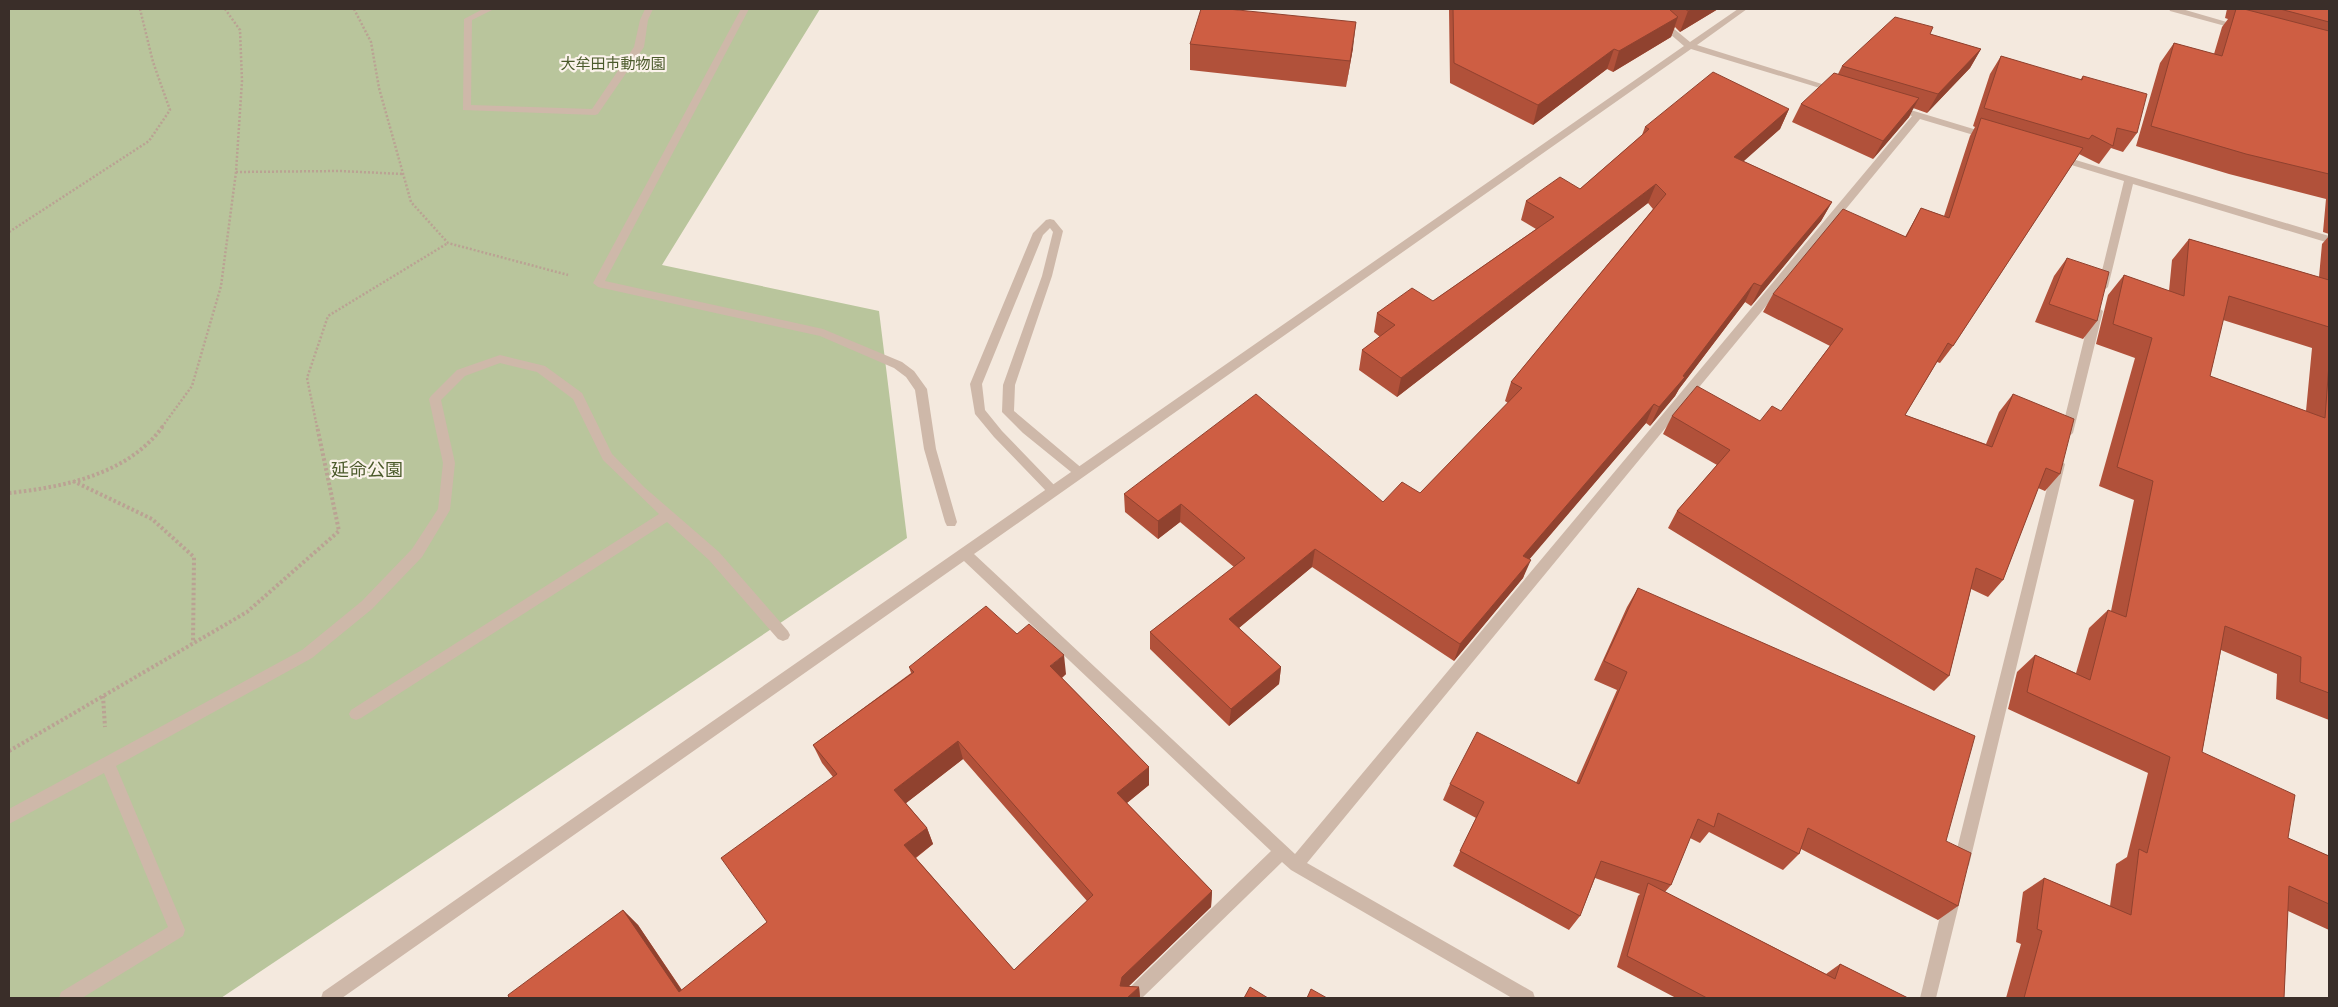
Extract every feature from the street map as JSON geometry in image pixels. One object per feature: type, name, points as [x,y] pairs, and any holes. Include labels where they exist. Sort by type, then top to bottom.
[{"type":"street","points":[[490,9],[468,20],[466,108],[595,112],[639,47],[644,20],[650,9]]},
{"type":"street","points":[[746,9],[598,283],[823,333],[898,365],[910,374],[921,389],[930,449],[951,522]]},
{"type":"street","points":[[1645,9],[1690,46],[1842,92]]},
{"type":"street","points":[[329,998],[1743,9]]},
{"type":"street","points":[[2173,9],[2247,28]]},
{"type":"street","points":[[1899,109],[2000,140]]},
{"type":"street","points":[[1296,865],[1918,115]]},
{"type":"street","points":[[2046,154],[2329,240]]},
{"type":"street","points":[[1928,998],[2129,180]]},
{"type":"street","points":[[1053,491],[998,434],[979,411],[976,384],[1038,233],[1050,222],[1058,231],[1047,276],[1009,385],[1008,412],[1080,473]]},
{"type":"street","points":[[9,817],[306,654],[367,605],[417,552],[444,510],[449,463],[435,398],[461,373],[500,359],[541,369],[578,396],[608,457],[714,556],[783,635]]},
{"type":"street","points":[[356,714],[668,514]]},
{"type":"street","points":[[964,553],[1296,865],[1527,998]]},
{"type":"street","points":[[67,998],[177,930],[107,763]]},
{"type":"street","points":[[1131,998],[1282,852]]},
{"type":"path","points":[[9,232],[149,141],[170,110],[153,62],[140,9]]},
{"type":"path","points":[[9,493],[46,490],[119,466],[157,434],[192,386],[221,286],[236,172],[242,81],[240,30],[227,9]]},
{"type":"path","points":[[354,9],[371,42],[379,88],[411,202],[448,243],[598,283]]},
{"type":"path","points":[[236,172],[340,171],[403,174]]},
{"type":"path","points":[[9,750],[247,612],[339,531],[307,378],[328,316],[448,243]]},
{"type":"path","points":[[73,481],[152,519],[194,556],[194,643]]},
{"type":"green space","name":"延命公園","points":[[9,9],[820,9],[662,265],[879,311],[907,538],[221,998],[9,998]]},
{"type":"building","points":[[1201,9],[1228,9],[1356,22],[1350,61],[1190,44]]},
{"type":"building","points":[[1453,9],[1669,9],[1678,17],[1619,51],[1614,49],[1538,105],[1454,63]]},
{"type":"building","points":[[2236,9],[2244,9],[2329,31],[2329,174],[2246,154],[2151,126],[2174,43],[2222,56]]},
{"type":"building","points":[[2280,9],[2329,9],[2329,22]]},
{"type":"building","points":[[1895,17],[1933,27],[1930,34],[1981,49],[1938,94],[1842,66]]},
{"type":"building","points":[[2001,56],[2082,80],[2083,76],[2147,94],[2137,133],[2117,128],[2113,146],[2092,135],[2089,139],[1984,108]]},
{"type":"building","points":[[1713,72],[1789,109],[1734,157],[1832,202],[1761,286],[1754,283],[1683,376],[1685,377],[1659,407],[1654,404],[1523,556],[1531,560],[1460,644],[1315,549],[1229,619],[1281,667],[1231,709],[1150,632],[1245,558],[1181,504],[1158,521],[1124,494],[1256,394],[1383,502],[1402,482],[1420,493],[1522,388],[1511,382],[1666,194],[1656,184],[1401,378],[1362,350],[1395,325],[1377,313],[1412,288],[1433,301],[1554,217],[1526,201],[1560,177],[1580,189],[1649,129],[1645,127]]},
{"type":"building","points":[[1834,73],[1919,98],[1883,141],[1801,104]]},
{"type":"building","points":[[1981,118],[2083,148],[1953,346],[1948,343],[1905,415],[1992,447],[2013,394],[2074,419],[2060,474],[2046,468],[2003,580],[1976,568],[1949,676],[1677,511],[1730,450],[1672,416],[1697,386],[1760,421],[1772,406],[1781,411],[1843,329],[1773,294],[1843,209],[1906,237],[1921,208],[1949,218]]},
{"type":"building","points":[[2189,239],[2329,280],[2329,327],[2229,296],[2210,376],[2325,418],[2329,364],[2329,693],[2300,682],[2301,657],[2225,626],[2202,752],[2295,795],[2288,838],[2329,856],[2329,904],[2289,886],[2284,998],[2024,998],[2042,931],[2037,929],[2044,878],[2131,915],[2139,849],[2147,853],[2170,757],[2027,692],[2035,655],[2090,680],[2108,610],[2126,617],[2153,481],[2117,467],[2152,338],[2113,324],[2124,275],[2184,296]]},
{"type":"building","points":[[2067,258],[2109,272],[2097,321],[2049,304]]},
{"type":"building","points":[[1638,588],[1975,736],[1946,841],[1971,853],[1958,906],[1808,828],[1799,854],[1718,813],[1714,827],[1698,819],[1671,885],[1601,861],[1580,916],[1460,851],[1484,802],[1450,784],[1477,732],[1579,784],[1627,672],[1604,661]]},
{"type":"building","points":[[986,606],[1017,634],[1029,624],[1064,655],[1050,666],[1149,767],[1117,793],[1212,891],[1122,977],[1120,986],[1139,987],[1127,998],[509,998],[508,995],[623,910],[679,992],[767,922],[721,858],[837,774],[813,745],[914,672],[909,667]],"holes":[[[958,741],[1093,895],[1014,970],[904,845],[927,828],[894,790]]]},
{"type":"building","points":[[1648,883],[1835,979],[1840,964],[1908,998],[1707,998],[1627,956]]},
{"type":"building","points":[[1250,987],[1268,998],[1244,998]]},
{"type":"building","points":[[1311,989],[1327,998],[1307,998]]},
{"type":"park label","name":"大牟田市動物園","points":[[613,63]]}]
